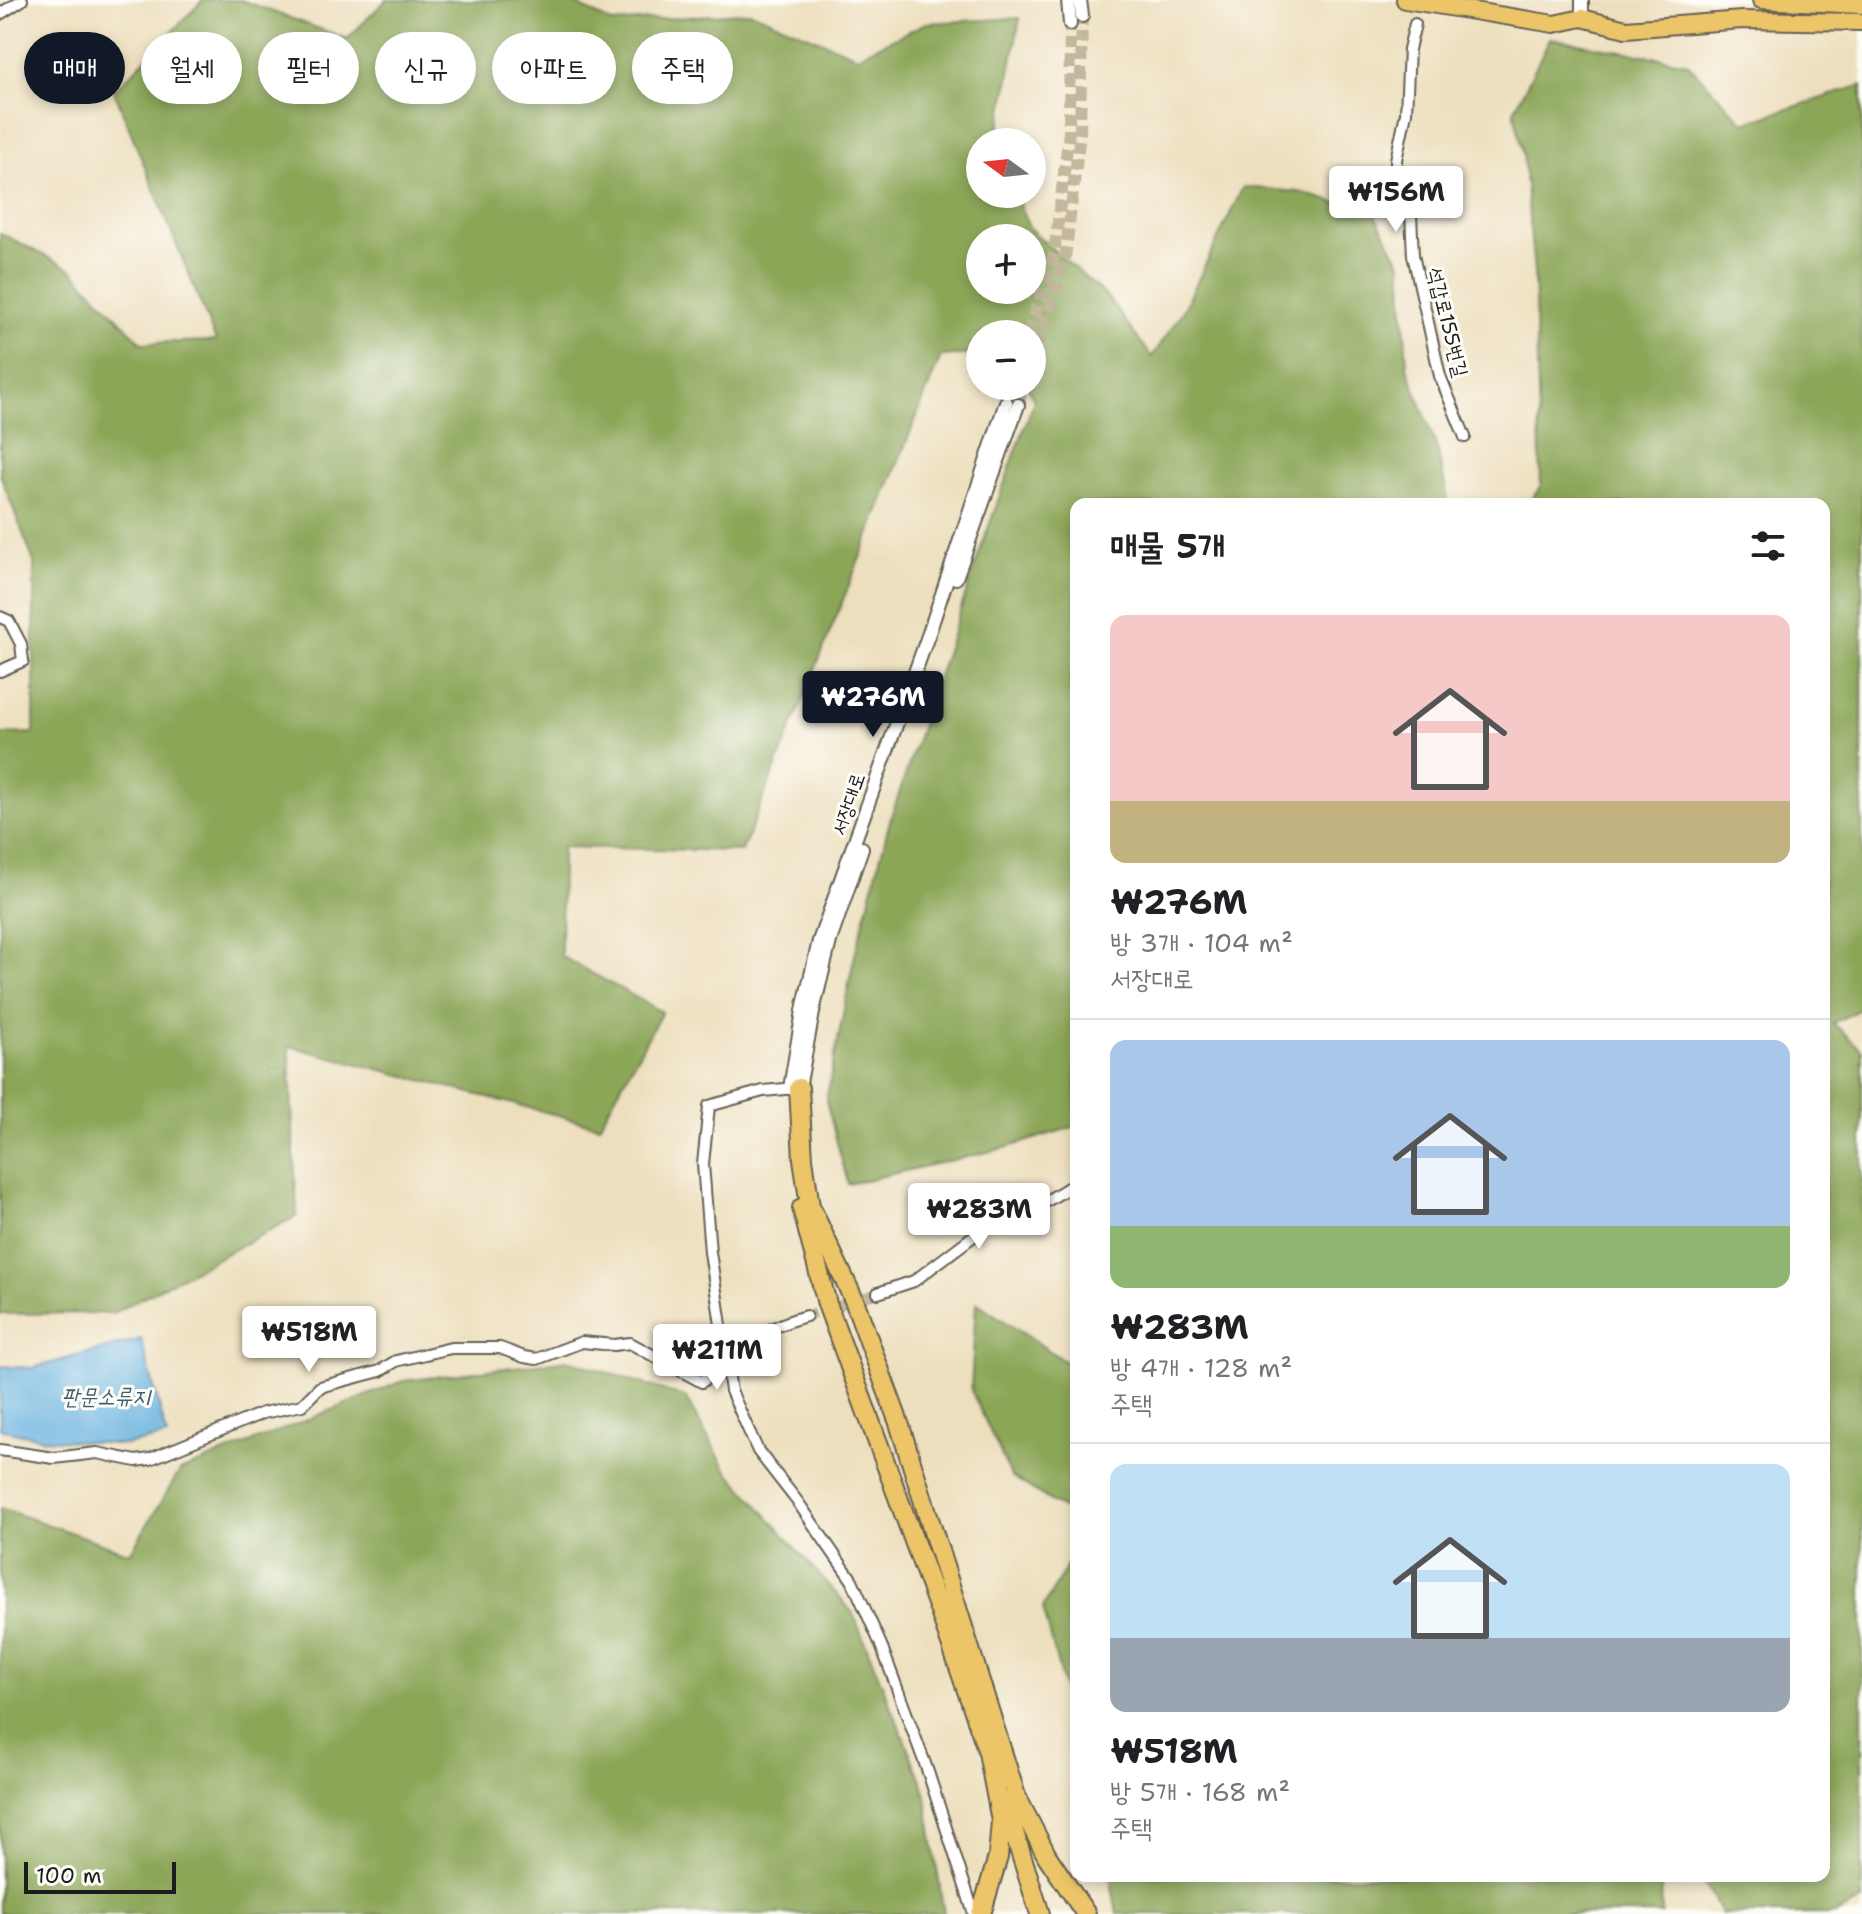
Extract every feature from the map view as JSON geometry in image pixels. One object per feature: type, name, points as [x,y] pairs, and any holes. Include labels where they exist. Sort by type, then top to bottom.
[{"type":"highway","points":[[1405,0],[1554,24],[1582,18],[1626,29],[1742,20],[1862,22]]},
{"type":"highway","points":[[1761,0],[1862,5]]},
{"type":"highway","points":[[794,1088],[802,1208],[827,1304],[939,1609],[1040,1914]]},
{"type":"highway","points":[[794,1088],[810,1206],[854,1300],[899,1423],[1052,1914]]},
{"type":"highway","points":[[981,1914],[998,1857],[1001,1821],[988,1752]]},
{"type":"highway","points":[[1016,1796],[1047,1856],[1086,1914]]},
{"type":"street","points":[[0,14],[22,0]]},
{"type":"street","points":[[1068,0],[1070,24]]},
{"type":"street","points":[[1080,0],[1082,16]]},
{"type":"street","points":[[1582,0],[1582,18]]},
{"type":"street","name":"석갑로155번길","points":[[1415,24],[1409,49],[1406,113],[1396,173],[1411,215],[1413,255],[1440,376],[1465,437]]},
{"type":"street","name":"서장대로","points":[[794,1088],[830,941],[1012,404]]},
{"type":"street","points":[[0,617],[9,621],[21,644],[23,661],[0,671]]},
{"type":"street","points":[[794,1088],[763,1091],[709,1106],[703,1164],[710,1252],[731,1391],[758,1451],[852,1580],[902,1700],[974,1914]]},
{"type":"street","points":[[878,1293],[914,1281],[996,1219],[1034,1209],[1070,1187]]},
{"type":"street","points":[[0,1450],[54,1458],[97,1453],[136,1461],[150,1459],[263,1413],[302,1405],[320,1387],[380,1371],[396,1361],[451,1348],[500,1348],[537,1359],[582,1342],[630,1343],[702,1382],[725,1359],[761,1333],[783,1322],[806,1316]]},
{"type":"green space","points":[[203,0],[241,0],[328,32],[258,32],[258,104],[359,104],[359,32],[354,32],[386,0],[568,0],[612,23],[751,12],[857,56],[926,23],[1020,18],[1000,128],[966,128],[966,208],[1021,208],[1027,224],[966,224],[966,304],[1046,304],[1046,243],[1106,296],[1152,357],[1184,309],[1243,187],[1299,192],[1374,213],[1401,263],[1407,366],[1438,452],[1448,498],[1070,498],[1070,1128],[1005,1148],[848,1184],[826,1101],[853,963],[889,824],[981,548],[1034,400],[1046,400],[1046,320],[966,320],[966,355],[941,356],[742,851],[562,847],[561,956],[662,1012],[599,1126],[289,1046],[297,1216],[113,1313],[0,1314],[0,734],[34,733],[34,562],[0,474],[0,233],[71,269],[142,343],[216,341],[119,104],[125,104],[125,80],[141,63],[141,104],[242,104],[242,32],[172,32]]},
{"type":"green space","points":[[1550,38],[1687,63],[1744,123],[1862,85],[1862,1008],[1833,1023],[1862,1050],[1862,1901],[1835,1914],[1722,1914],[1704,1882],[1830,1882],[1830,498],[1532,498],[1541,486],[1534,272],[1523,153],[1514,111]]},
{"type":"green space","points":[[976,1302],[1069,1364],[1070,1513],[1011,1476],[971,1390]]},
{"type":"green space","points":[[568,1360],[685,1397],[726,1469],[853,1613],[925,1790],[944,1914],[0,1914],[0,1508],[130,1553],[180,1471],[403,1381]]},
{"type":"green space","points":[[1070,1561],[1070,1712],[1043,1608]]},
{"type":"green space","points":[[1111,1882],[1661,1882],[1662,1914],[1117,1914]]},
{"type":"water","name":"판문소류지","points":[[141,1339],[167,1436],[127,1445],[45,1439],[0,1429],[0,1366],[32,1368]]},
{"type":"tunnel","points":[[1045,320],[1065,258],[1080,133],[1082,16]]},
{"type":"tunnel","points":[[1033,320],[1054,254],[1069,132],[1070,24]]},
{"type":"tunnel","points":[[1018,405],[1020,400]]},
{"type":"tunnel","points":[[806,1316],[878,1293]]}]
